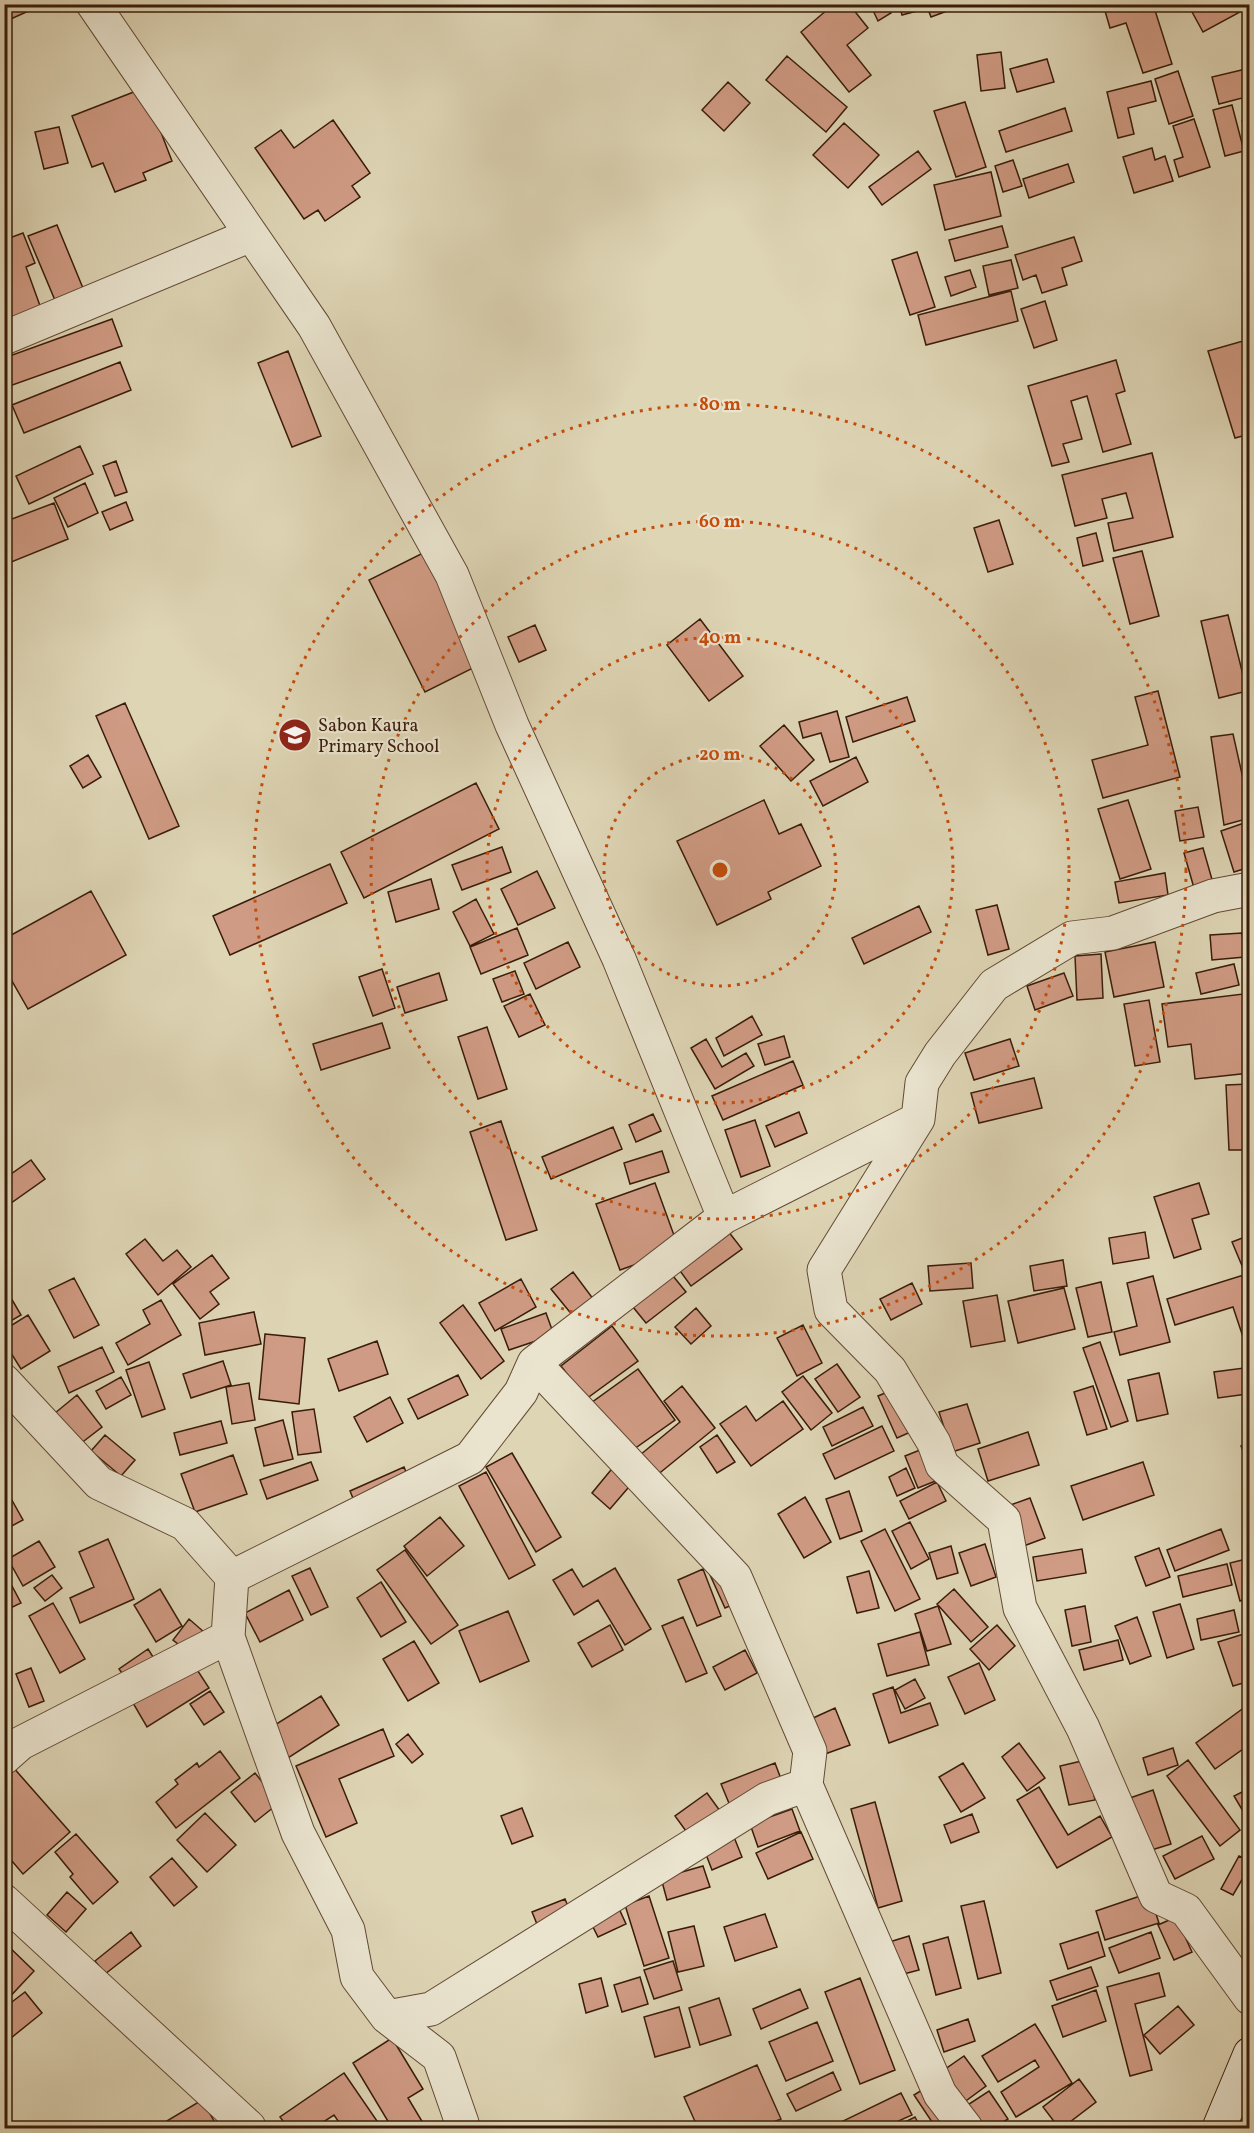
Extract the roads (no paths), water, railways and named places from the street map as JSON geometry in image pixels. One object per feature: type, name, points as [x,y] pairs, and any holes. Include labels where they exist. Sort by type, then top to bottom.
[{"type":"street","points":[[93,4],[314,326],[452,575],[512,725],[620,959],[724,1217]]},
{"type":"street","points":[[4,338],[251,236]]},
{"type":"street","points":[[1250,889],[1213,896],[1113,933],[1072,938],[994,985],[940,1054],[922,1083],[918,1119],[824,1270],[831,1310],[890,1370],[934,1443],[942,1465],[1004,1520],[1020,1608],[1083,1728],[1156,1896],[1186,1910],[1250,1998]]},
{"type":"street","points":[[232,1577],[470,1458],[520,1392],[534,1363],[724,1217],[918,1119]]},
{"type":"street","points":[[534,1363],[735,1577],[810,1751],[806,1785],[940,2094],[966,2128]]},
{"type":"street","points":[[6,1387],[99,1483],[185,1524],[232,1577],[228,1637],[298,1833],[348,1930],[357,1977],[387,2017],[439,2057],[462,2123],[459,2128]]},
{"type":"street","points":[[4,1758],[21,1743],[228,1637]]},
{"type":"street","points":[[387,2017],[431,2009],[767,1799],[806,1785]]},
{"type":"street","points":[[4,1901],[249,2127]]},
{"type":"street","points":[[1219,2128],[1250,2054]]},
{"type":"place","name":"Sabon Kaura Primary School","points":[[295,735]]}]
